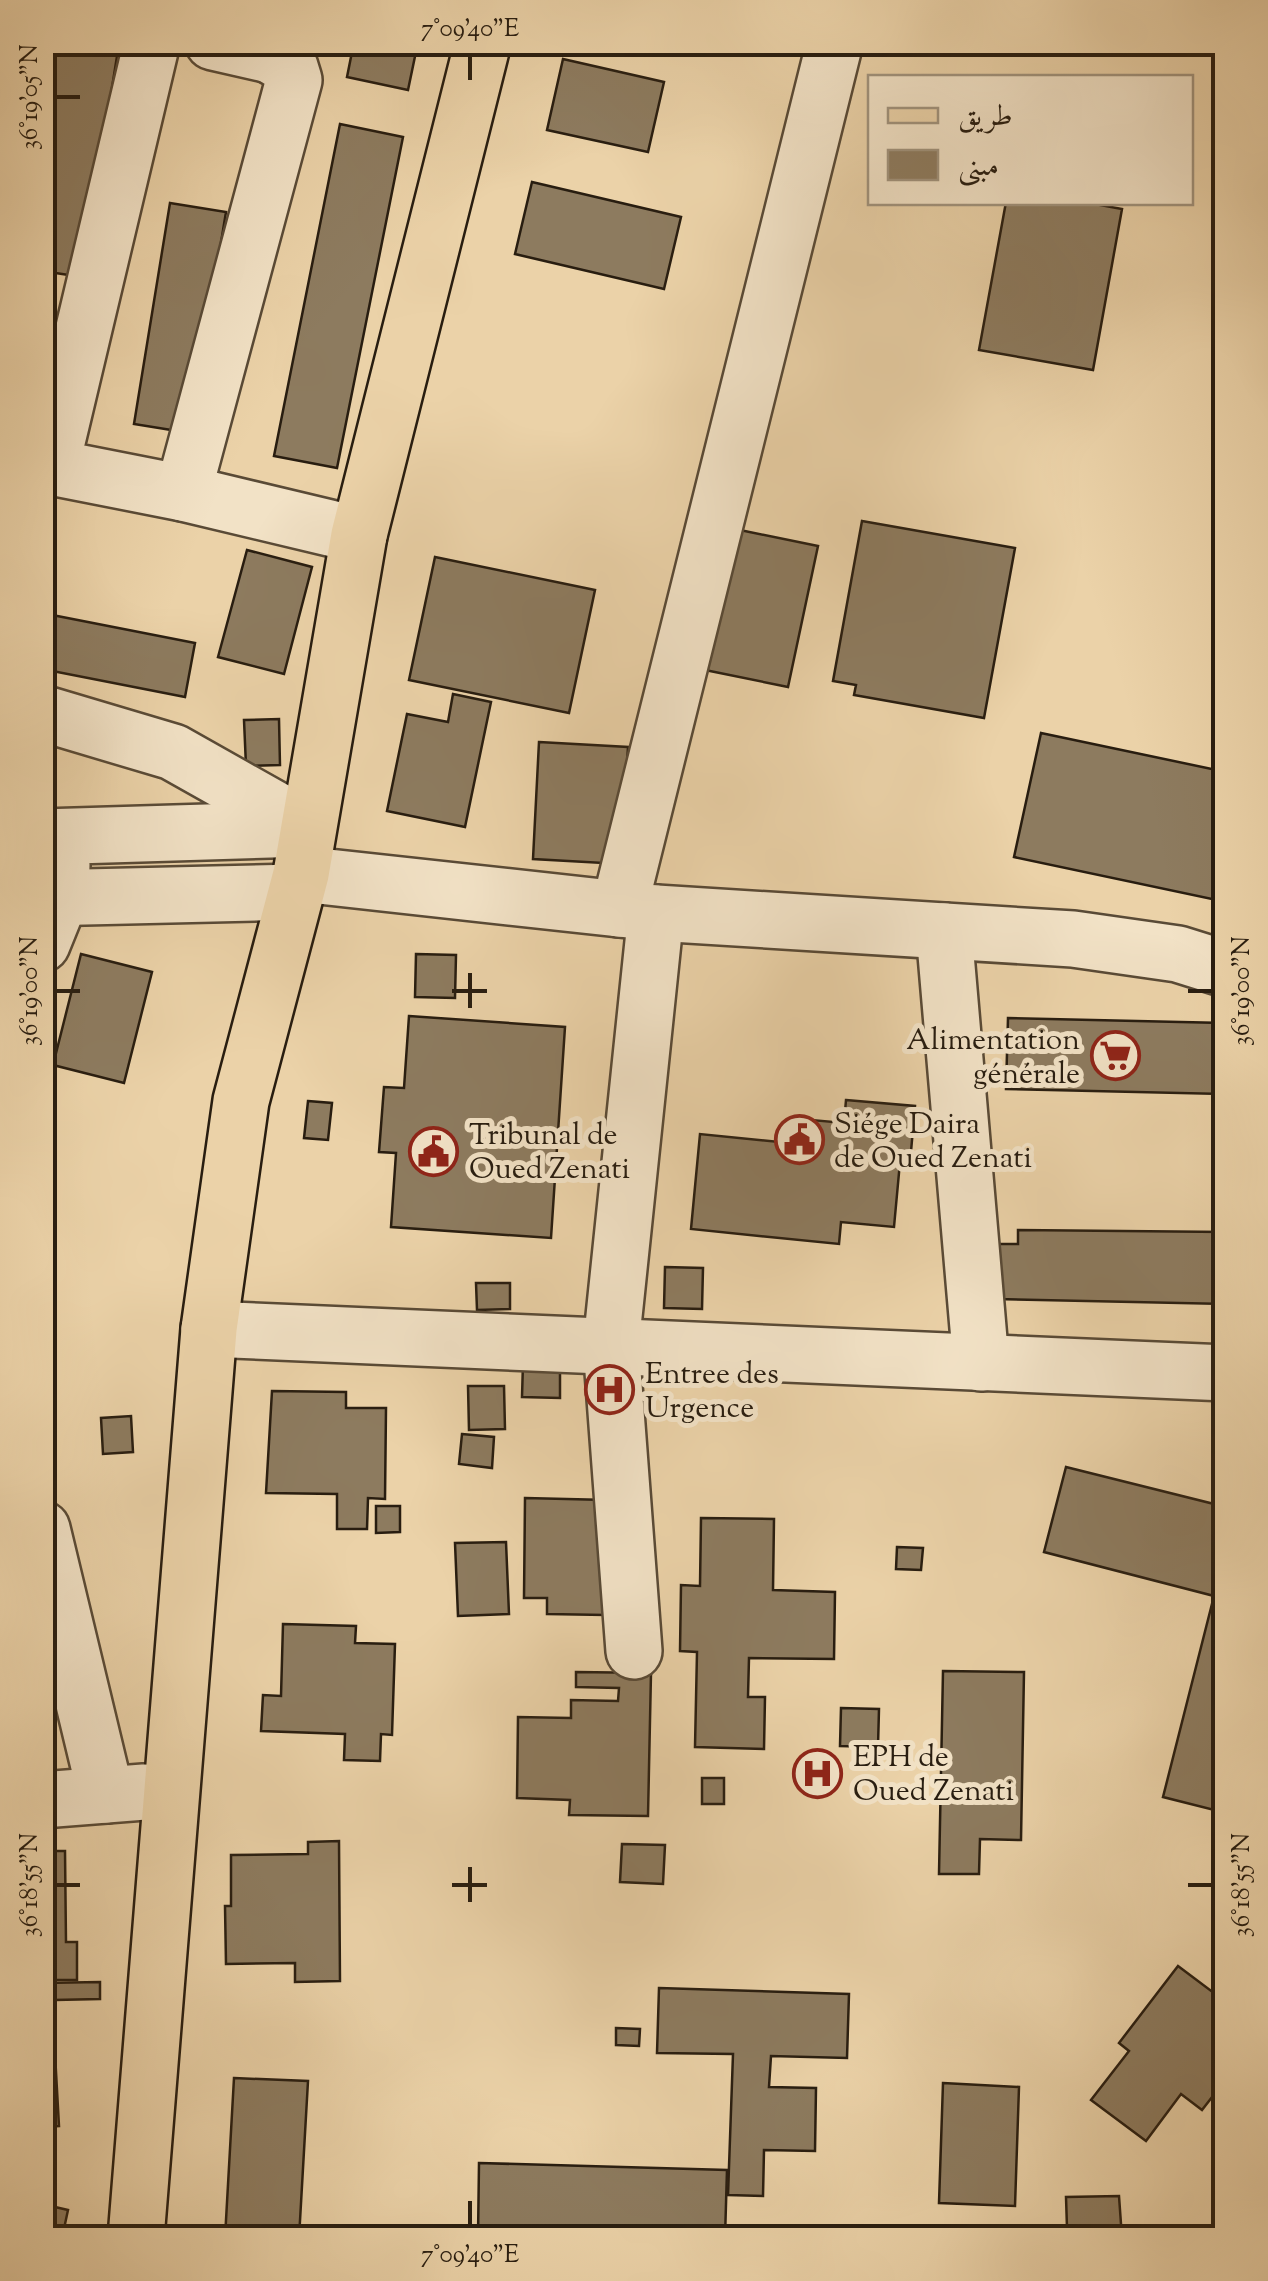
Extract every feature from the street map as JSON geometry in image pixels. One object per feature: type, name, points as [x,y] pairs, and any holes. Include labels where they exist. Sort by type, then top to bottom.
[{"type":"main road","points":[[136,2238],[208,1328],[242,1101],[301,865],[358,535],[483,42]]},
{"type":"street","points":[[152,42],[51,467],[183,493],[358,535]]},
{"type":"street","points":[[183,493],[294,80],[290,66],[272,49],[213,42]]},
{"type":"street","points":[[634,1651],[611,1344],[638,911],[835,42]]},
{"type":"street","points":[[42,713],[173,752],[301,865]]},
{"type":"street","points":[[301,865],[49,913],[53,837],[301,865],[638,911],[1073,938],[1178,954],[1226,970]]},
{"type":"street","points":[[944,931],[982,1363]]},
{"type":"street","points":[[208,1328],[1226,1373]]},
{"type":"street","points":[[42,1529],[106,1795]]},
{"type":"street","points":[[42,1800],[172,1790]]},
{"type":"building","points":[[52,42],[118,50],[82,277],[42,271],[42,105]]},
{"type":"building","points":[[354,42],[418,42],[408,90],[347,77]]},
{"type":"building","points":[[563,59],[664,82],[648,152],[547,130]]},
{"type":"building","points":[[340,124],[403,137],[337,468],[274,456]]},
{"type":"building","points":[[532,182],[681,217],[664,289],[515,254]]},
{"type":"building","points":[[170,203],[226,212],[190,433],[134,424]]},
{"type":"building","points":[[1005,205],[1100,205],[1122,209],[1093,370],[979,350]]},
{"type":"building","points":[[862,521],[1015,548],[984,718],[854,695],[856,685],[833,681]]},
{"type":"building","points":[[735,529],[818,546],[788,687],[705,670]]},
{"type":"building","points":[[247,550],[312,567],[284,674],[218,657]]},
{"type":"building","points":[[435,557],[595,590],[569,713],[409,680]]},
{"type":"building","points":[[42,613],[195,643],[185,697],[42,669]]},
{"type":"building","points":[[453,694],[491,702],[465,827],[387,811],[407,714],[448,722]]},
{"type":"building","points":[[279,719],[280,765],[246,766],[244,720]]},
{"type":"building","points":[[1041,733],[1226,772],[1226,902],[1014,857]]},
{"type":"building","points":[[539,742],[628,747],[621,864],[533,859]]},
{"type":"building","points":[[81,954],[152,972],[124,1083],[53,1065]]},
{"type":"building","points":[[416,954],[456,955],[455,998],[415,997]]},
{"type":"building","points":[[409,1016],[565,1027],[551,1238],[391,1227],[396,1153],[379,1152],[384,1087],[404,1088]]},
{"type":"building","name":"Alimentation générale","points":[[1008,1018],[1224,1023],[1223,1094],[1006,1089]]},
{"type":"building","points":[[846,1100],[915,1106],[910,1163],[900,1162],[894,1227],[841,1222],[839,1244],[691,1229],[700,1134],[799,1144],[801,1119],[844,1123]]},
{"type":"building","points":[[308,1101],[332,1103],[328,1140],[304,1138]]},
{"type":"building","points":[[1018,1230],[1226,1232],[1226,1304],[996,1299],[997,1244],[1018,1244]]},
{"type":"building","points":[[665,1267],[703,1268],[702,1309],[664,1308]]},
{"type":"building","points":[[476,1283],[510,1283],[510,1309],[477,1310]]},
{"type":"building","points":[[523,1363],[560,1364],[560,1398],[522,1397]]},
{"type":"building","points":[[468,1386],[504,1386],[505,1429],[469,1430]]},
{"type":"building","points":[[1220,1390],[1226,1390],[1226,1475],[1213,1475],[1214,1426],[1219,1426]]},
{"type":"building","points":[[272,1391],[346,1392],[346,1408],[386,1408],[385,1499],[368,1498],[367,1529],[337,1529],[337,1494],[266,1493]]},
{"type":"building","points":[[131,1416],[133,1452],[103,1454],[101,1418]]},
{"type":"building","points":[[462,1434],[494,1437],[492,1468],[459,1464]]},
{"type":"building","points":[[1066,1467],[1222,1506],[1216,1531],[1226,1534],[1226,1813],[1163,1797],[1214,1596],[1044,1552]]},
{"type":"building","points":[[525,1498],[607,1500],[605,1615],[547,1614],[547,1598],[524,1598]]},
{"type":"building","points":[[376,1506],[400,1506],[400,1532],[376,1533]]},
{"type":"building","points":[[701,1518],[774,1519],[773,1590],[835,1592],[834,1659],[749,1658],[748,1697],[765,1697],[764,1749],[695,1747],[697,1652],[680,1651],[681,1585],[700,1586]]},
{"type":"building","points":[[506,1542],[509,1614],[458,1616],[455,1543]]},
{"type":"building","points":[[897,1547],[923,1548],[921,1570],[896,1569]]},
{"type":"building","points":[[283,1624],[356,1626],[355,1643],[395,1644],[392,1735],[381,1734],[380,1761],[344,1760],[345,1734],[261,1731],[263,1695],[281,1696]]},
{"type":"building","points":[[943,1671],[1024,1672],[1021,1840],[980,1839],[979,1874],[939,1874]]},
{"type":"building","points":[[576,1672],[651,1673],[648,1816],[569,1815],[570,1800],[517,1798],[518,1717],[571,1718],[571,1700],[618,1701],[619,1688],[576,1687]]},
{"type":"building","points":[[841,1708],[879,1709],[878,1747],[840,1746]]},
{"type":"building","points":[[702,1778],[724,1778],[724,1804],[702,1804]]},
{"type":"building","points":[[339,1841],[340,1981],[295,1982],[295,1963],[226,1964],[225,1906],[231,1906],[231,1855],[308,1854],[308,1842]]},
{"type":"building","points":[[622,1844],[665,1845],[663,1884],[620,1882]]},
{"type":"building","points":[[42,1851],[65,1851],[66,1942],[77,1942],[77,1980],[42,1980]]},
{"type":"building","points":[[1178,1966],[1226,2002],[1226,2079],[1202,2110],[1181,2094],[1146,2141],[1091,2100],[1129,2051],[1119,2043]]},
{"type":"building","points":[[100,1982],[100,1999],[55,2000],[55,2049],[42,2050],[42,1983]]},
{"type":"building","points":[[659,1988],[849,1994],[847,2058],[771,2056],[769,2087],[816,2088],[815,2151],[764,2150],[763,2196],[728,2195],[733,2054],[657,2053]]},
{"type":"building","points":[[616,2028],[640,2029],[639,2046],[616,2045]]},
{"type":"building","points":[[55,2054],[59,2126],[42,2127],[42,2055]]},
{"type":"building","points":[[234,2078],[308,2081],[299,2238],[225,2238]]},
{"type":"building","points":[[943,2083],[1019,2087],[1015,2206],[939,2203]]},
{"type":"building","points":[[479,2163],[727,2170],[725,2238],[478,2238]]},
{"type":"building","points":[[1119,2196],[1122,2238],[1089,2238],[1089,2228],[1067,2228],[1066,2197]]},
{"type":"building","points":[[42,2204],[68,2210],[62,2238],[42,2238]]},
{"type":"place","name":"Alimentation générale","points":[[1115,1056]]},
{"type":"place","name":"Siége Daira de Oued Zenati","points":[[799,1140]]},
{"type":"place","name":"Tribunal de Oued Zenati","points":[[434,1151]]},
{"type":"place","name":"Entree des Urgence","points":[[610,1390]]},
{"type":"place","name":"EPH de Oued Zenati","points":[[818,1773]]}]
